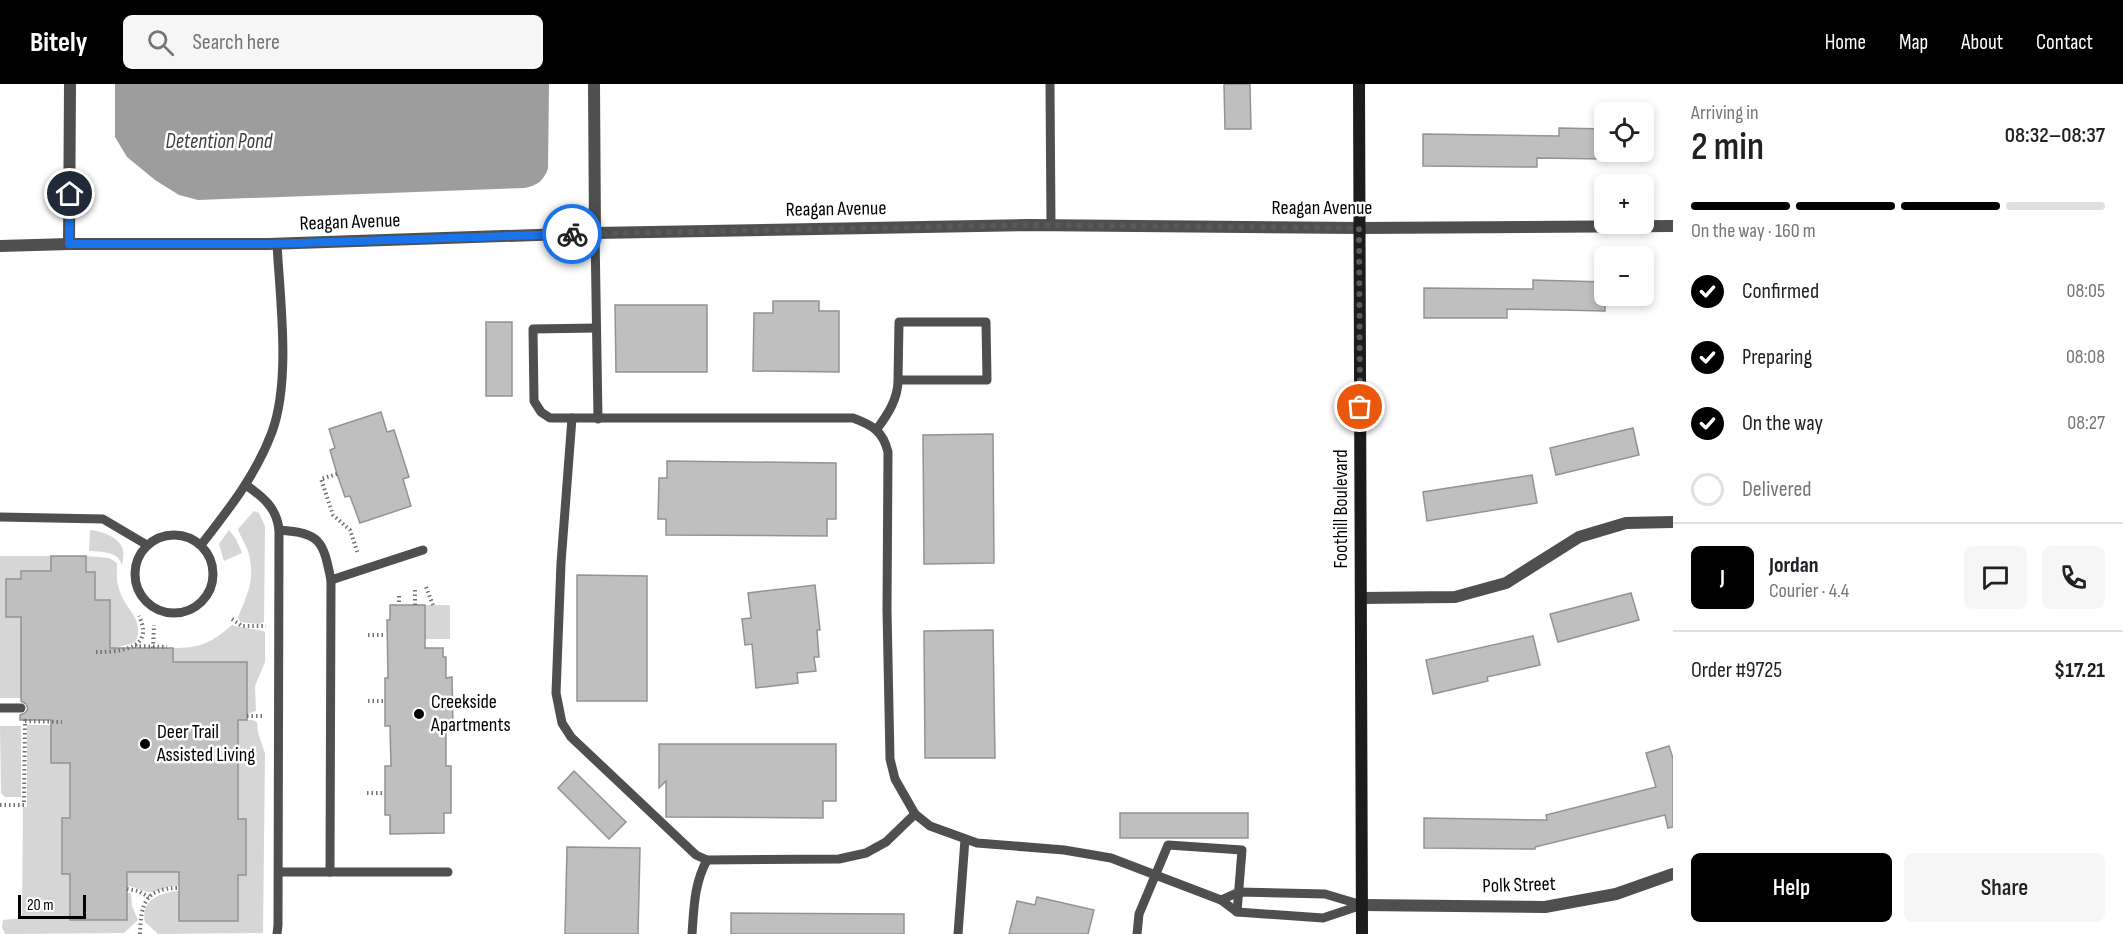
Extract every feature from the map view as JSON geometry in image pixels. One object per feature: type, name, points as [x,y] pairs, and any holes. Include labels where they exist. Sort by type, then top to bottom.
[{"type":"main road","name":"Foothill Boulevard","points":[[1359,84],[1362,934]]},
{"type":"street","points":[[69,244],[70,84]]},
{"type":"street","points":[[594,84],[595,233]]},
{"type":"street","name":"Reagan Avenue","points":[[0,246],[277,244],[595,233],[1051,225],[1359,228],[1673,226]]},
{"type":"street","points":[[1361,598],[1455,597],[1506,583],[1579,537],[1626,523],[1673,522]]},
{"type":"street","name":"Polk Street","points":[[1362,905],[1545,907],[1616,894],[1673,874]]},
{"type":"lane","points":[[1050,84],[1051,225]]},
{"type":"lane","points":[[595,233],[598,419]]},
{"type":"lane","points":[[201,545],[246,485],[273,430],[282,375],[277,244]]},
{"type":"lane","points":[[878,429],[895,400],[898,380],[899,322],[986,322],[987,380],[898,380]]},
{"type":"lane","points":[[596,328],[533,329],[534,401],[541,412],[550,418],[853,418],[878,429],[885,440],[888,452],[886,610],[890,759],[895,779],[915,814],[930,826],[977,843],[1064,850],[1111,858],[1221,900],[1237,912],[1323,918],[1362,905]]},
{"type":"lane","points":[[572,418],[561,563],[556,693],[562,723],[571,737],[696,855],[707,860],[839,859],[866,853],[886,842],[915,814]]},
{"type":"lane","points":[[246,485],[264,498],[274,510],[279,530],[277,934]]},
{"type":"lane","points":[[0,517],[103,519],[147,545]]},
{"type":"lane","points":[[279,530],[301,531],[316,539],[325,552],[331,580],[330,872]]},
{"type":"lane","points":[[166,535],[179,535],[191,538],[201,545],[210,556],[214,569],[213,582],[208,595],[199,605],[187,612],[173,614],[159,611],[148,604],[140,594],[135,582],[138,558],[147,545],[154,539],[166,535]]},
{"type":"lane","points":[[331,580],[423,550]]},
{"type":"lane","points":[[0,708],[21,708]]},
{"type":"lane","points":[[958,934],[965,839]]},
{"type":"lane","points":[[1137,934],[1139,914],[1168,845],[1242,850],[1237,912]]},
{"type":"lane","points":[[692,934],[695,890],[699,875],[707,860]]},
{"type":"lane","points":[[279,872],[448,872]]},
{"type":"lane","points":[[1221,900],[1239,892],[1325,894],[1362,905]]},
{"type":"path","points":[[338,474],[321,479],[333,514],[350,530],[358,554]]},
{"type":"path","points":[[426,587],[433,605]]},
{"type":"path","points":[[415,590],[415,605]]},
{"type":"path","points":[[399,596],[399,605]]},
{"type":"path","points":[[134,646],[140,642],[143,635],[143,625],[139,616]]},
{"type":"path","points":[[232,619],[242,626],[266,627]]},
{"type":"path","points":[[153,647],[154,625]]},
{"type":"path","points":[[368,635],[384,635]]},
{"type":"path","points":[[96,652],[110,652],[134,646],[167,647]]},
{"type":"path","points":[[368,701],[385,701]]},
{"type":"path","points":[[0,805],[24,805],[25,722],[62,722]]},
{"type":"path","points":[[368,793],[385,793]]},
{"type":"path","points":[[140,934],[141,909],[149,897],[171,888],[179,888]]},
{"type":"path","points":[[127,889],[138,891],[149,897]]},
{"type":"shaded area","points":[[254,511],[259,513],[265,526],[264,622],[259,624],[240,622],[238,617],[248,593],[251,569],[248,551],[238,529]]},
{"type":"shaded area","points":[[90,530],[104,533],[121,545],[122,565],[120,560],[113,555],[89,551]]},
{"type":"shaded area","points":[[229,530],[242,553],[224,561],[219,544]]},
{"type":"shaded area","points":[[0,556],[51,556],[51,571],[21,579],[6,616],[21,617],[21,698],[0,698]]},
{"type":"shaded area","points":[[86,556],[109,558],[117,563],[119,588],[138,627],[136,641],[131,644],[109,649],[110,601],[95,600],[95,573],[86,572]]},
{"type":"shaded area","points":[[425,605],[450,605],[450,639],[425,639]]},
{"type":"shaded area","points":[[232,625],[265,632],[265,662],[255,686],[256,711],[247,714],[247,662],[173,662],[173,648],[205,643]]},
{"type":"shaded area","points":[[238,720],[257,722],[265,753],[263,933],[158,934],[145,922],[146,908],[159,895],[172,892],[179,891],[180,921],[238,921],[238,875],[246,875],[238,819]]},
{"type":"shaded area","points":[[27,725],[51,725],[51,763],[70,763],[70,818],[62,819],[62,873],[70,874],[70,920],[127,920],[127,893],[131,893],[132,906],[138,920],[124,933],[5,934],[2,927],[3,920],[22,918],[23,807],[27,807]]},
{"type":"shaded area","points":[[0,726],[21,726],[21,797],[5,797],[1,793]]},
{"type":"shaded area","points":[[128,872],[180,872],[179,886],[148,892],[127,886]]},
{"type":"water","name":"Detention Pond","points":[[115,84],[549,84],[548,169],[540,182],[525,188],[198,200],[179,195],[155,180],[127,157],[115,137]]},
{"type":"building","points":[[1224,84],[1250,84],[1251,129],[1225,129]]},
{"type":"building","points":[[1559,128],[1594,129],[1594,159],[1537,158],[1537,167],[1423,166],[1423,134],[1559,136]]},
{"type":"building","points":[[1533,280],[1594,282],[1594,306],[1605,306],[1605,311],[1507,309],[1507,318],[1424,318],[1424,288],[1533,289]]},
{"type":"building","points":[[773,301],[819,301],[819,311],[839,311],[839,372],[753,371],[754,313],[773,313]]},
{"type":"building","points":[[615,305],[707,305],[707,372],[616,372]]},
{"type":"building","points":[[486,322],[512,322],[512,396],[486,396]]},
{"type":"building","points":[[381,412],[387,432],[394,430],[409,477],[403,479],[411,506],[360,523],[350,496],[345,497],[337,474],[330,450],[335,448],[329,429]]},
{"type":"building","points":[[1633,428],[1639,455],[1556,475],[1550,448]]},
{"type":"building","points":[[993,434],[994,563],[924,564],[923,435]]},
{"type":"building","points":[[667,461],[836,463],[836,519],[827,519],[827,536],[666,535],[666,519],[658,519],[659,478],[667,478]]},
{"type":"building","points":[[1532,475],[1537,503],[1427,521],[1423,492]]},
{"type":"building","name":"Deer Trail Assisted Living","points":[[51,556],[86,556],[86,572],[95,572],[95,600],[110,600],[110,648],[173,648],[173,662],[247,662],[247,720],[238,720],[238,819],[246,819],[246,875],[238,875],[238,921],[179,921],[179,872],[127,872],[127,920],[70,920],[70,874],[62,874],[62,818],[70,818],[70,763],[51,763],[51,720],[20,720],[20,715],[28,709],[21,701],[21,617],[6,617],[6,579],[21,579],[21,571],[51,571]]},
{"type":"building","points":[[577,575],[647,576],[647,701],[577,701]]},
{"type":"building","points":[[815,585],[820,630],[817,630],[819,657],[814,657],[816,671],[797,673],[798,683],[756,688],[752,644],[745,645],[742,619],[751,618],[748,593]]},
{"type":"building","points":[[1631,593],[1639,620],[1558,642],[1550,614]]},
{"type":"building","name":"Creekside Apartments","points":[[390,605],[425,605],[425,648],[443,648],[443,657],[446,657],[446,678],[452,677],[453,727],[446,727],[446,766],[451,766],[451,813],[444,813],[444,833],[390,834],[390,815],[385,815],[385,766],[391,766],[390,726],[385,726],[385,678],[388,678],[387,620],[390,620]]},
{"type":"building","points":[[993,630],[995,758],[925,758],[924,631]]},
{"type":"building","points":[[1533,636],[1540,665],[1487,677],[1488,681],[1433,694],[1426,660]]},
{"type":"building","points":[[659,744],[836,744],[836,801],[823,801],[823,818],[666,817],[666,781],[659,788]]},
{"type":"building","points":[[1669,746],[1673,758],[1673,827],[1668,828],[1665,815],[1535,847],[1535,849],[1424,848],[1424,818],[1547,820],[1546,815],[1656,787],[1646,753]]},
{"type":"building","points":[[574,771],[626,822],[609,839],[558,788]]},
{"type":"building","points":[[1120,813],[1248,813],[1248,838],[1120,838]]},
{"type":"building","points":[[567,847],[640,848],[638,934],[565,934]]},
{"type":"building","points":[[1037,897],[1094,910],[1088,934],[1009,934],[1017,901],[1035,905]]},
{"type":"building","points":[[731,913],[904,914],[904,934],[731,934]]},
{"type":"way so far","points":[[572,234],[1028,225],[1359,228],[1360,407]]},
{"type":"place","name":"Creekside Apartments","points":[[419,714]]},
{"type":"place","name":"Deer Trail Assisted Living","points":[[145,744]]},
{"type":"route","points":[[70,194],[69,244],[268,244],[572,234]]}]
